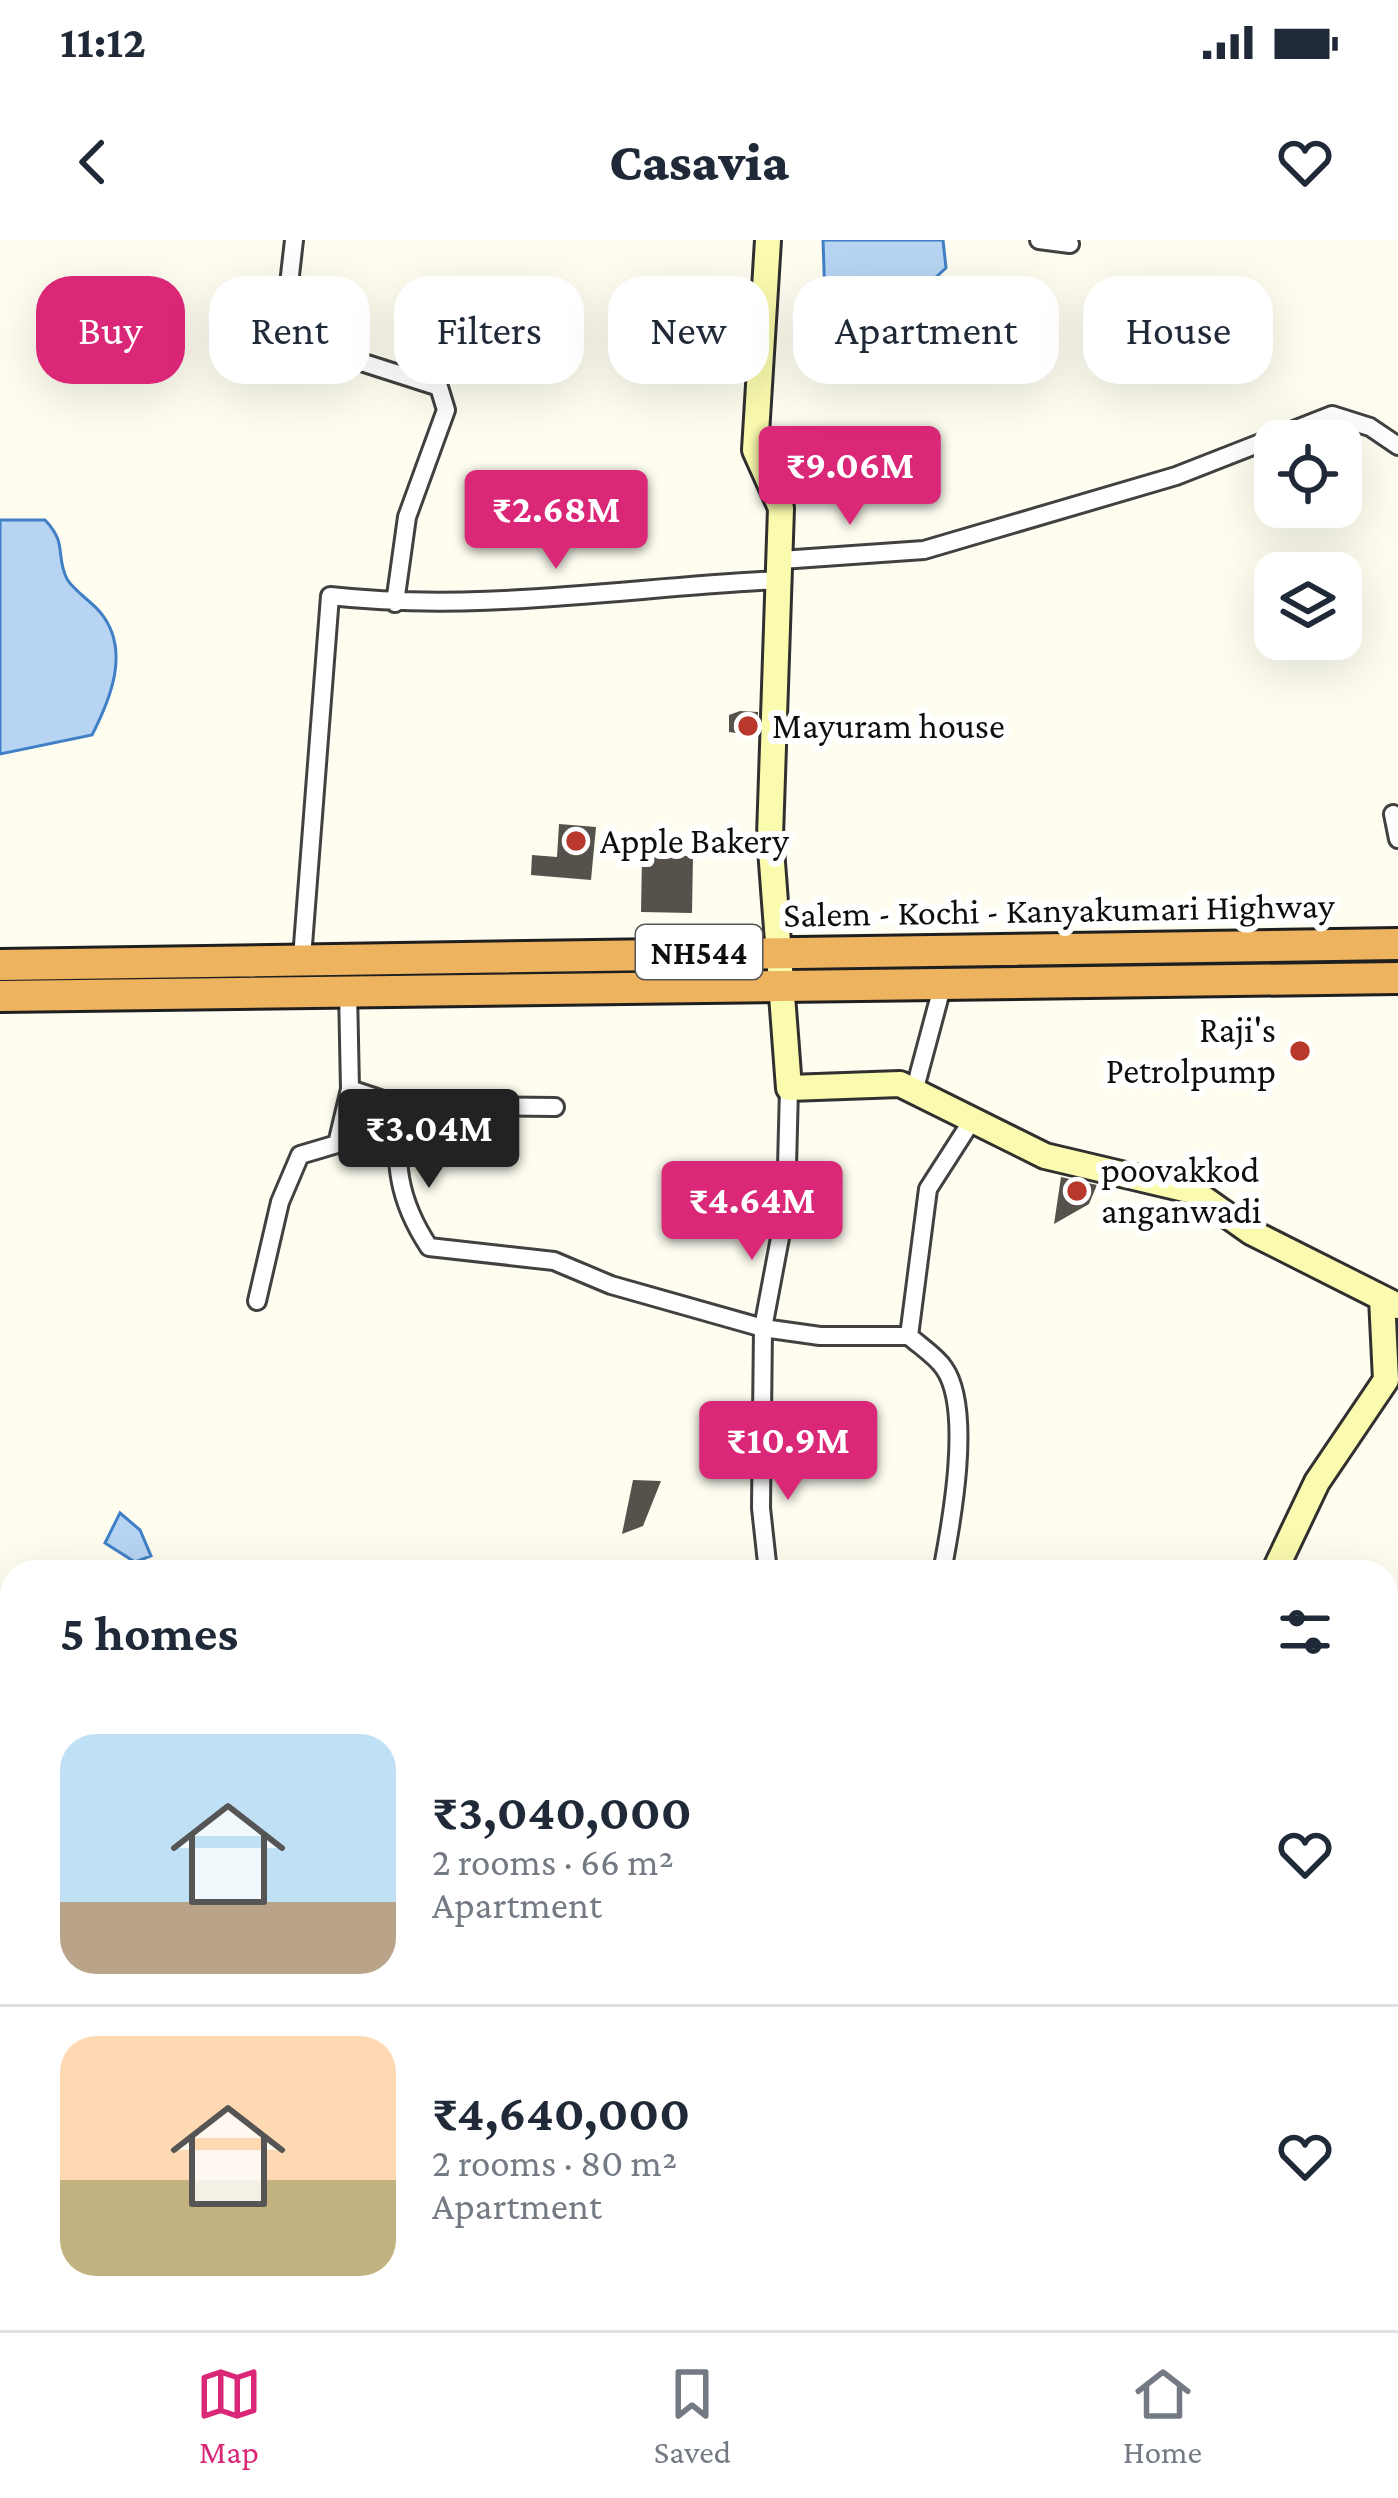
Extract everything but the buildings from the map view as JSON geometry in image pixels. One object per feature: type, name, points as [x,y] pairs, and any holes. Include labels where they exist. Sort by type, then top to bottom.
[{"type":"highway","name":"Salem - Kochi - Kanyakumari Highway","points":[[0,996],[348,990],[781,967],[1398,944]]},
{"type":"highway","name":"Salem - Kochi - Kanyakumari Highway","points":[[0,965],[302,958],[781,967],[944,980],[1398,978]]},
{"type":"street","points":[[294,240],[283,338],[439,387],[446,410],[407,517],[394,603]]},
{"type":"street","points":[[767,1560],[761,1508],[764,1328],[786,1206],[789,1088],[770,836],[782,508],[755,450],[768,240]]},
{"type":"street","points":[[1039,240],[1070,244]]},
{"type":"street","points":[[302,958],[330,596],[394,603],[650,593],[924,550],[1195,470],[1332,415],[1370,427],[1398,446]]},
{"type":"street","points":[[1393,814],[1398,839]]},
{"type":"street","points":[[914,1092],[944,980]]},
{"type":"street","points":[[257,1301],[286,1186],[300,1155],[337,1144],[350,1089],[348,990]]},
{"type":"street","points":[[789,1088],[900,1084],[1045,1156],[1193,1191],[1251,1232],[1390,1302],[1386,1380],[1317,1483],[1280,1560]]},
{"type":"street","points":[[350,1089],[398,1105],[555,1107]]},
{"type":"street","points":[[398,1105],[397,1164],[406,1212],[429,1247],[554,1261],[611,1286],[764,1328],[820,1336],[909,1336],[946,1370],[955,1412],[958,1478],[943,1560]]},
{"type":"street","points":[[909,1336],[928,1189],[971,1122]]},
{"type":"water","points":[[823,240],[943,240],[946,268],[937,276],[824,276]]},
{"type":"water","points":[[0,520],[45,520],[59,543],[67,579],[109,626],[116,657],[111,690],[92,735],[0,754]]},
{"type":"water","points":[[120,1513],[140,1530],[151,1556],[132,1560],[105,1543]]},
{"type":"place","name":"Mayuram house","points":[[748,726]]},
{"type":"place","name":"Apple Bakery","points":[[576,841]]},
{"type":"place","name":"Raji's Petrolpump","points":[[1300,1051]]},
{"type":"place","name":"poovakkod anganwadi","points":[[1077,1191]]}]
